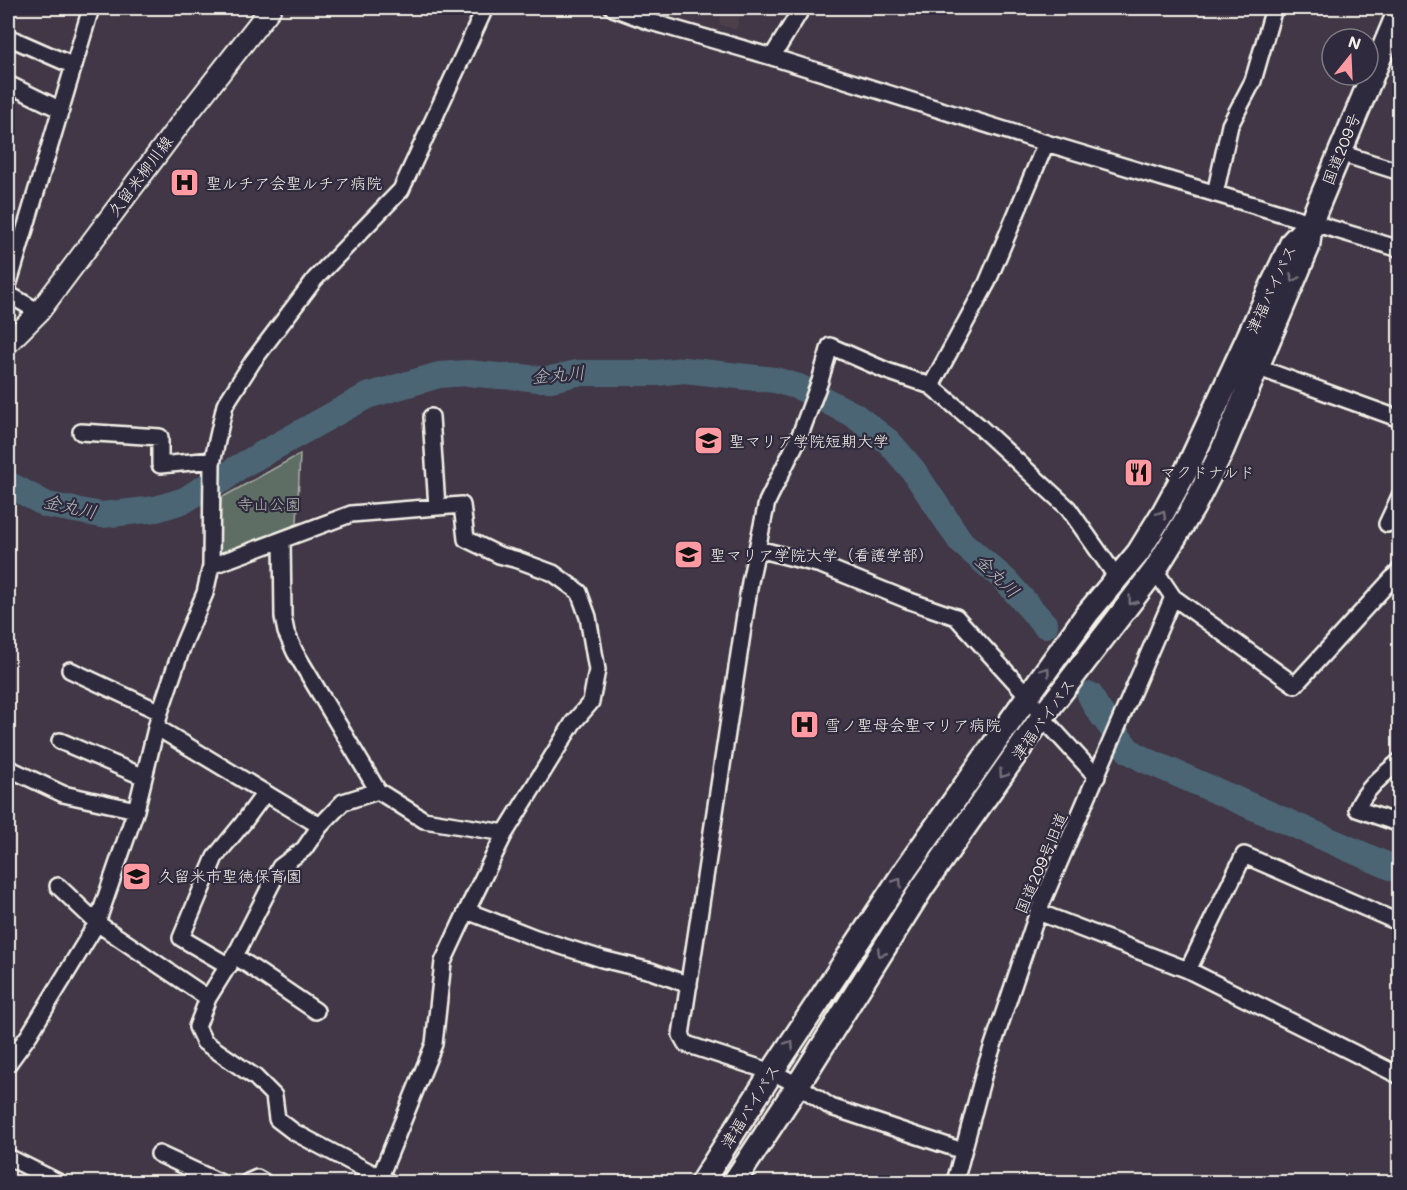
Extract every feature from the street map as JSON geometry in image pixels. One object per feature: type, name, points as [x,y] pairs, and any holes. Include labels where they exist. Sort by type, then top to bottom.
[{"type":"highway","name":"国道209号","points":[[1311,222],[1397,24]]},
{"type":"highway","name":"津福バイパス","points":[[734,1182],[922,888],[1042,717],[1155,570],[1193,508],[1221,453],[1308,247],[1311,222]]},
{"type":"highway","name":"津福バイパス","points":[[702,1182],[906,869],[1087,614],[1138,553],[1187,469],[1292,242],[1311,222]]},
{"type":"main road","name":"久留米柳川線","points":[[8,343],[39,312],[180,123],[271,8]]},
{"type":"street","points":[[8,286],[13,249],[61,110],[91,8]]},
{"type":"street","points":[[8,1064],[97,923],[136,810],[158,720],[183,645],[205,593],[211,566],[213,460],[225,405],[253,361],[315,279],[401,190],[485,8]]},
{"type":"street","points":[[613,8],[651,22],[772,57],[1046,143],[1400,249]]},
{"type":"street","points":[[772,57],[801,8]]},
{"type":"street","points":[[1215,194],[1230,125],[1253,81],[1274,8]]},
{"type":"street","points":[[8,37],[74,66]]},
{"type":"street","points":[[8,84],[61,110]]},
{"type":"street","points":[[931,386],[987,283],[1046,143]]},
{"type":"street","points":[[1340,153],[1400,172]]},
{"type":"street","points":[[8,294],[39,312]]},
{"type":"street","points":[[963,1151],[831,1107],[798,1085],[772,1072],[686,1044],[681,1035],[750,582],[767,502],[800,435],[830,346],[887,371],[931,386],[980,427],[1068,508],[1118,579]]},
{"type":"street","points":[[1256,367],[1400,419]]},
{"type":"street","points":[[431,417],[437,507]]},
{"type":"street","points":[[81,432],[160,436],[160,465],[213,460]]},
{"type":"street","points":[[1387,525],[1400,496]]},
{"type":"street","points":[[211,566],[351,514],[462,505],[466,539],[499,555],[553,573],[579,592],[588,617],[597,670],[591,702],[573,723],[505,833],[443,962],[434,1044],[382,1181],[294,1132],[277,1119],[274,1096],[255,1077],[204,1042],[198,1027],[208,998],[232,961],[280,867],[304,849],[320,826],[343,802],[378,791]]},
{"type":"street","points":[[282,540],[283,617],[286,632],[295,652],[378,791],[424,820],[505,833]]},
{"type":"street","points":[[758,549],[821,565],[956,617],[1097,777]]},
{"type":"street","points":[[1155,570],[1173,597],[1295,685],[1400,570]]},
{"type":"street","name":"国道209号旧道","points":[[955,1182],[985,1070],[1038,912],[1173,597]]},
{"type":"street","points":[[70,670],[158,720],[265,793],[320,826]]},
{"type":"street","points":[[60,741],[144,777]]},
{"type":"street","points":[[1400,761],[1371,786],[1357,810],[1400,824]]},
{"type":"street","points":[[8,768],[63,794],[136,810]]},
{"type":"street","points":[[265,793],[215,857],[181,938],[232,961],[316,1011]]},
{"type":"street","points":[[1188,970],[1244,855],[1400,923]]},
{"type":"street","points":[[58,886],[97,923],[208,998]]},
{"type":"street","points":[[467,911],[536,938],[602,959],[651,971],[689,985]]},
{"type":"street","points":[[1038,912],[1188,970],[1400,1076]]},
{"type":"street","points":[[159,1154],[219,1182]]},
{"type":"street","points":[[8,1156],[58,1182]]},
{"type":"street","points":[[248,1182],[257,1178],[264,1182]]},
{"type":"shaded area","points":[[723,8],[742,8],[736,30],[719,24]]},
{"type":"green space","name":"寺山公園","points":[[300,454],[297,524],[217,556],[221,498]]},
{"type":"waterway","name":"金丸川","points":[[8,484],[47,505],[102,515],[156,509],[185,500],[210,484],[222,480],[237,468],[367,396],[439,375],[468,373],[551,379],[577,373],[656,373],[684,370],[775,380],[799,387],[854,415],[889,442],[913,470],[961,542],[1005,580],[1045,625]]},
{"type":"waterway","name":"金丸川","points":[[1090,695],[1128,750],[1143,759],[1400,871]]},
{"type":"place","name":"聖ルチア会聖ルチア病院","points":[[185,183]]},
{"type":"place","name":"聖マリア学院短期大学","points":[[708,441]]},
{"type":"place","name":"マクドナルド","points":[[1139,472]]},
{"type":"place","name":"聖マリア学院大学（看護学部）","points":[[689,555]]},
{"type":"place","name":"雪ノ聖母会聖マリア病院","points":[[804,725]]},
{"type":"place","name":"久留米市聖徳保育園","points":[[137,876]]}]
